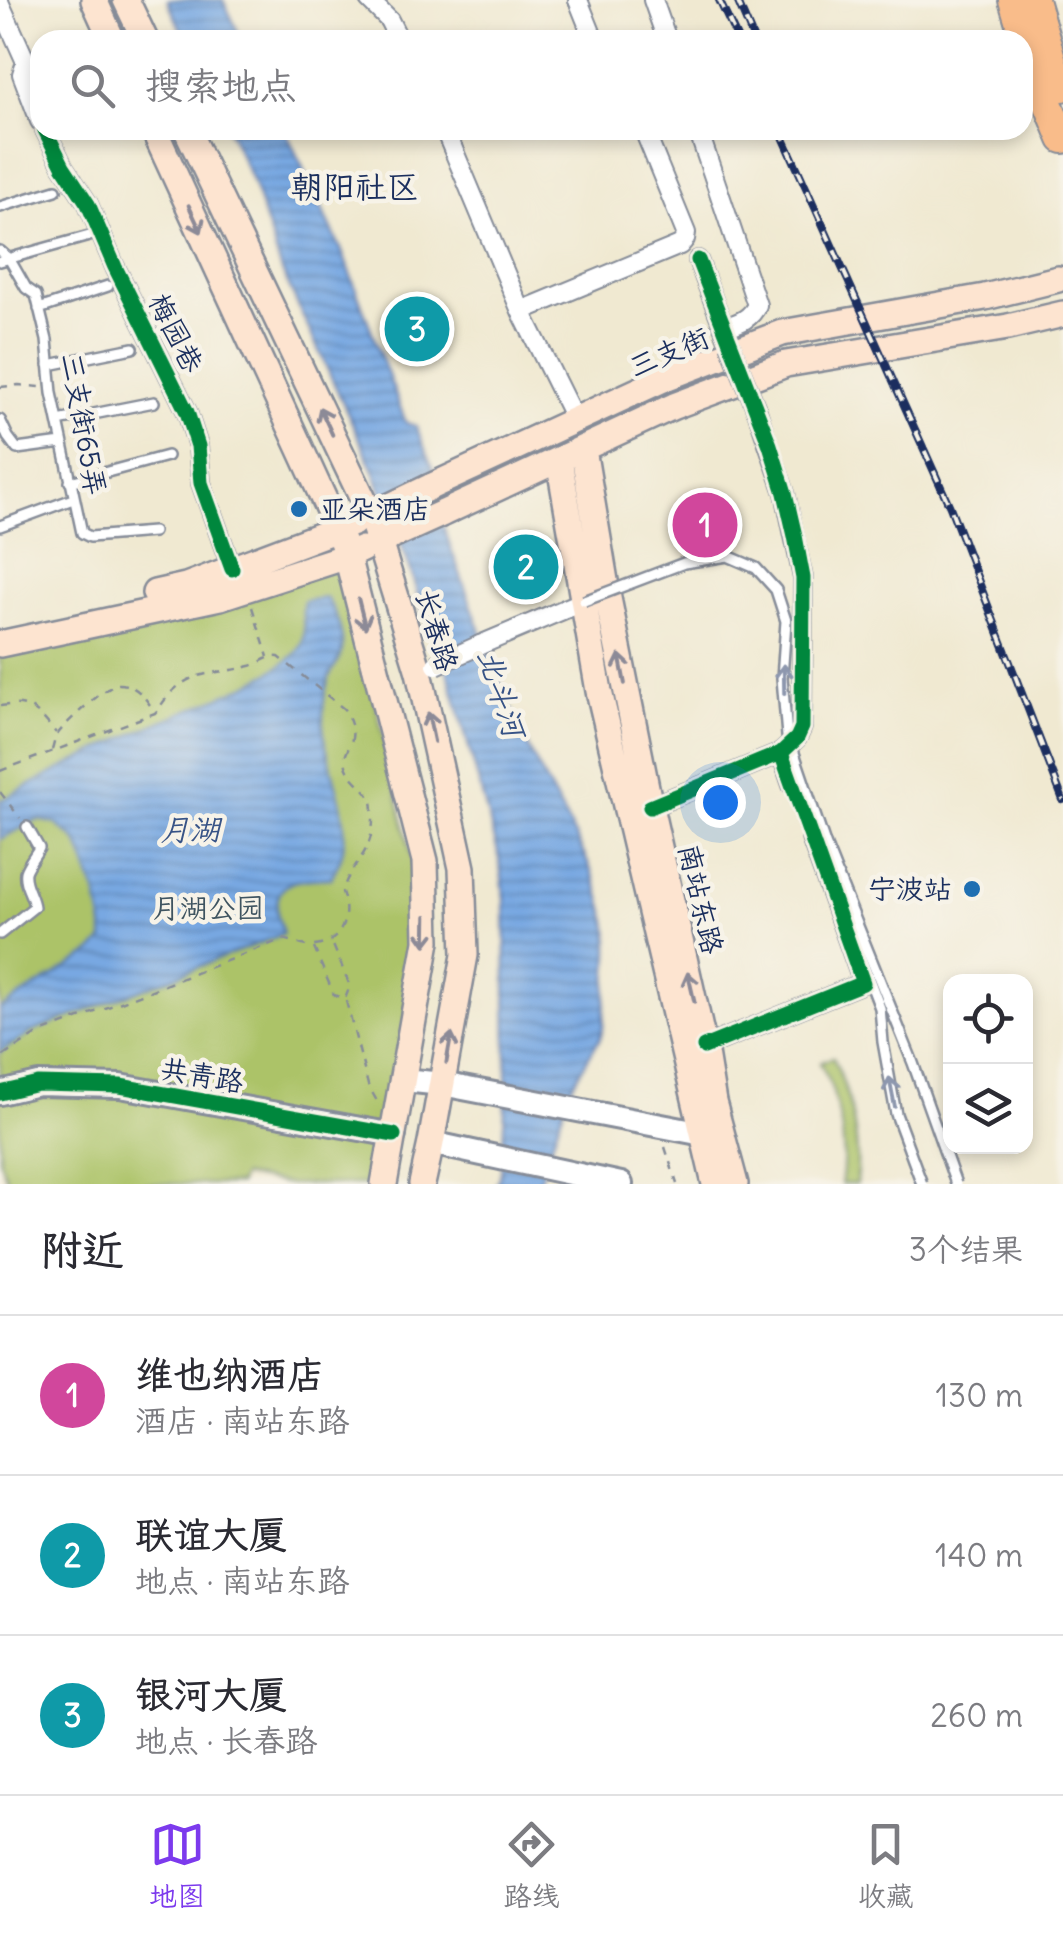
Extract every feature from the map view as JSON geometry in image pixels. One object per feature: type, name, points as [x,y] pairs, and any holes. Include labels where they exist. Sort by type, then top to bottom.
[{"type":"main road","points":[[94,0],[108,30]]},
{"type":"main road","points":[[126,0],[140,30]]},
{"type":"main road","points":[[1013,0],[1047,50],[1063,87]]},
{"type":"main road","points":[[1034,0],[1063,139]]},
{"type":"main road","points":[[159,140],[338,530],[425,861],[427,941],[384,1184]]},
{"type":"main road","name":"长春路","points":[[193,140],[375,513],[428,668],[462,868],[465,955],[422,1184]]},
{"type":"main road","name":"三支街","points":[[338,530],[670,376],[782,333],[1058,280]]},
{"type":"main road","name":"三支街","points":[[347,556],[674,406],[786,364],[1008,327],[1063,314]]},
{"type":"main road","name":"南站东路","points":[[571,455],[595,597],[650,808],[704,1047],[713,1102],[714,1184]]},
{"type":"main road","points":[[0,626],[24,624],[186,586],[338,530]]},
{"type":"main road","points":[[0,644],[220,597],[347,556]]},
{"type":"main road","name":"南站东路","points":[[595,597],[600,691],[713,1136],[735,1184]]},
{"type":"main road","points":[[394,1135],[432,1144]]},
{"type":"street","points":[[369,0],[394,30]]},
{"type":"street","points":[[578,0],[590,30]]},
{"type":"street","points":[[653,0],[664,30]]},
{"type":"street","points":[[0,4],[26,62],[22,74],[30,95]]},
{"type":"street","name":"梅园巷","points":[[50,140],[88,204],[188,412],[198,446],[201,484],[232,569]]},
{"type":"street","points":[[450,140],[521,311],[576,420]]},
{"type":"street","points":[[521,311],[680,245],[686,239],[648,140]]},
{"type":"street","points":[[701,140],[757,305],[726,336]]},
{"type":"street","points":[[650,808],[781,753],[797,738],[802,727],[803,578],[785,492],[698,260]]},
{"type":"street","points":[[428,668],[595,597]]},
{"type":"street","points":[[704,1047],[863,982],[781,753]]},
{"type":"street","points":[[404,1080],[713,1136]]},
{"type":"street","name":"共青路","points":[[0,1093],[38,1084],[120,1086],[394,1135]]},
{"type":"street","points":[[432,1144],[622,1184]]},
{"type":"lane","points":[[0,206],[56,190]]},
{"type":"lane","points":[[5,260],[100,233]]},
{"type":"lane","name":"三支街65弄","points":[[0,251],[26,288],[36,295],[82,533],[90,537],[153,532]]},
{"type":"lane","points":[[39,309],[108,286]]},
{"type":"lane","points":[[49,365],[133,348]]},
{"type":"lane","points":[[58,421],[154,402]]},
{"type":"lane","points":[[0,420],[17,449],[62,443]]},
{"type":"lane","points":[[70,482],[167,456]]},
{"type":"lane","points":[[0,526],[73,499]]},
{"type":"lane","points":[[595,597],[684,563],[728,556],[756,568],[776,590],[786,621],[782,678],[790,770],[880,1008],[896,1114],[922,1184]]},
{"type":"lane","points":[[787,734],[825,844],[913,1063],[956,1184]]},
{"type":"lane","points":[[0,934],[34,907],[26,871],[39,848],[27,828]]},
{"type":"path","points":[[0,386],[52,388]]},
{"type":"path","points":[[250,600],[268,658]]},
{"type":"path","points":[[0,771],[155,712],[170,692],[200,674],[279,657],[344,709],[353,736],[345,756],[346,766],[371,798],[374,830],[372,842],[346,881],[342,892],[345,920],[332,942],[313,946],[282,939],[36,1036],[0,1058]]},
{"type":"path","points":[[52,752],[57,734],[101,692],[120,684],[144,695],[155,712]]},
{"type":"path","points":[[0,706],[17,704],[33,709],[57,734]]},
{"type":"path","points":[[0,792],[27,828]]},
{"type":"path","points":[[332,942],[350,986],[345,999],[368,1085],[381,1109]]},
{"type":"path","points":[[313,946],[334,994],[345,999]]},
{"type":"green space","name":"月湖公园","points":[[344,567],[415,872],[418,944],[404,1034],[372,1184],[290,1184],[242,1176],[239,1184],[9,1184],[0,1161],[0,653]]},
{"type":"green space","points":[[833,1057],[853,1119],[856,1184],[841,1184],[840,1122],[820,1063]]},
{"type":"water","points":[[167,0],[223,0],[237,30],[181,30]]},
{"type":"water","name":"北斗河","points":[[233,140],[290,140],[341,249],[406,423],[416,426],[436,477],[427,480],[508,701],[601,897],[609,945],[603,1028],[571,1087],[538,1184],[496,1184],[501,1172],[507,1077],[505,898],[498,852],[449,676],[373,468],[282,271],[251,178]]},
{"type":"water","name":"月湖","points":[[326,598],[338,622],[342,644],[330,674],[323,712],[327,752],[344,822],[341,857],[331,878],[294,882],[281,891],[277,910],[283,934],[34,1031],[0,1052],[0,1009],[92,952],[103,940],[103,926],[97,895],[77,841],[55,823],[38,820],[0,839],[0,801],[270,672],[301,646],[304,601]]},
{"type":"railway","points":[[719,0],[733,30]]},
{"type":"railway","points":[[737,0],[750,30]]},
{"type":"railway","points":[[785,140],[950,507],[1063,800]]},
{"type":"cycle path","points":[[50,140],[88,204],[187,412],[198,446],[201,483],[232,569]]},
{"type":"cycle path","points":[[698,260],[770,445],[803,578],[802,727],[797,738],[781,753]]},
{"type":"cycle path","points":[[650,807],[781,753],[863,983],[704,1047]]},
{"type":"cycle path","points":[[0,1093],[38,1084],[120,1086],[394,1135]]},
{"type":"place","name":"银河大厦","points":[[417,329]]},
{"type":"place","name":"亚朵酒店","points":[[299,509]]},
{"type":"place","name":"维也纳酒店","points":[[705,525]]},
{"type":"place","name":"联谊大厦","points":[[526,567]]},
{"type":"place","name":"宁波站","points":[[972,889]]},
{"type":"district","name":"朝阳社区","points":[[355,186]]}]
